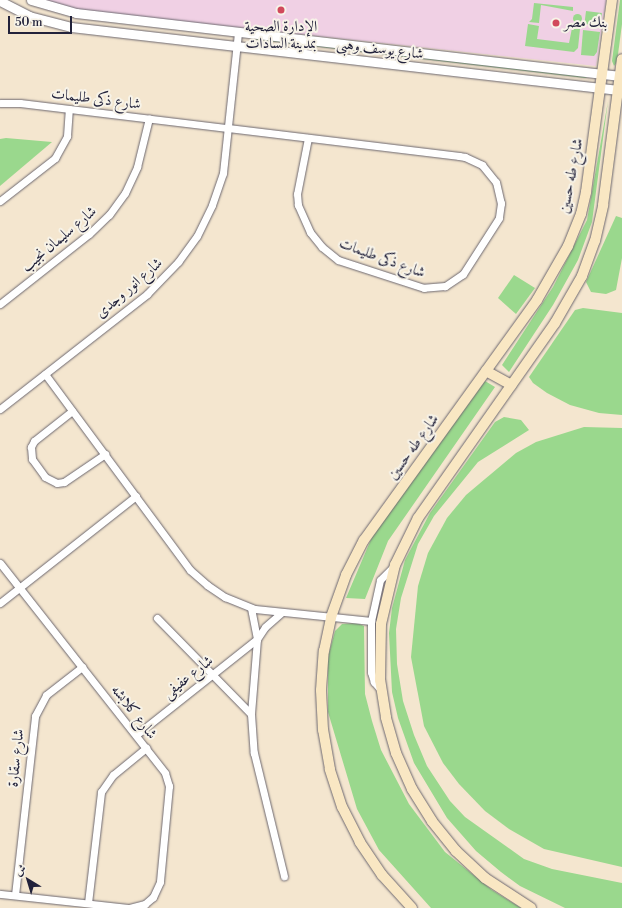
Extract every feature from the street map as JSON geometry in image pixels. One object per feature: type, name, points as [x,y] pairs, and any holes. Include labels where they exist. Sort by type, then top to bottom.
[{"type":"main road","name":"شارع طه حسين","points":[[412,908],[382,875],[360,842],[342,807],[330,769],[323,730],[321,690],[324,651],[331,618],[346,575],[364,540],[546,287],[575,230],[586,192],[602,88],[612,0]]},
{"type":"main road","points":[[531,908],[500,889],[475,869],[432,822],[412,789],[396,753],[381,690],[382,624],[395,565],[418,518],[565,308],[589,259],[603,204],[622,59]]},
{"type":"main road","points":[[486,371],[511,385]]},
{"type":"street","name":"شارع يوسف وهبى","points":[[31,0],[76,13],[620,76]]},
{"type":"street","name":"شارع يوسف وهبى","points":[[0,1],[29,16],[57,25],[618,90]]},
{"type":"street","name":"شارع انور وجدى","points":[[0,409],[147,294],[187,250],[205,220],[218,189],[228,128],[238,32]]},
{"type":"street","name":"شارع ذكى طليمات","points":[[0,103],[149,118],[308,138],[471,159],[487,170],[496,182],[500,196],[499,218],[463,274],[452,283],[438,288],[417,286],[338,260],[316,240],[305,223],[298,204],[297,194],[308,138]]},
{"type":"street","points":[[0,201],[55,158],[67,136],[69,109]]},
{"type":"street","name":"شارع سليمان نجيب","points":[[0,304],[89,234],[109,215],[135,173],[149,118]]},
{"type":"street","points":[[45,374],[198,578],[225,597],[251,608],[281,613],[371,621]]},
{"type":"street","points":[[72,411],[34,441],[31,447],[32,459],[45,477],[57,483],[64,482],[105,454]]},
{"type":"street","points":[[0,603],[136,496]]},
{"type":"street","name":"شارع كلابشه","points":[[0,563],[165,773],[169,786],[160,882],[149,901],[129,908],[88,903]]},
{"type":"street","points":[[381,690],[374,682],[371,672],[371,621],[380,580],[395,565]]},
{"type":"street","points":[[251,608],[257,639],[251,714],[259,778],[284,876]]},
{"type":"street","name":"شارع عفيفى","points":[[136,735],[257,639],[265,627],[281,613]]},
{"type":"street","points":[[157,618],[251,714]]},
{"type":"street","name":"شارع سقارة","points":[[15,895],[34,716],[46,695],[82,666]]},
{"type":"street","points":[[0,894],[88,903],[101,792],[112,775],[146,748]]},
{"type":"shaded area","points":[[44,0],[606,0],[596,66],[74,10]]},
{"type":"green space","points":[[620,0],[622,0],[622,24],[617,62],[614,66],[612,61]]},
{"type":"green space","points":[[534,3],[573,7],[573,11],[541,5],[539,23],[529,22],[532,19]]},
{"type":"green space","points":[[586,11],[602,13],[600,26],[584,24]]},
{"type":"green space","points":[[575,14],[579,14],[581,18],[579,22],[575,22],[573,20],[573,16]]},
{"type":"green space","points":[[528,24],[539,26],[537,39],[569,43],[572,28],[580,29],[578,48],[574,52],[525,46]]},
{"type":"green space","points":[[583,30],[600,32],[597,52],[594,56],[581,55]]},
{"type":"green space","points":[[260,33],[590,76],[585,78],[251,39]]},
{"type":"green space","points":[[608,101],[592,222],[578,260],[553,305],[509,372],[502,365],[553,287],[587,220]]},
{"type":"green space","points":[[6,138],[52,142],[0,186],[0,139]]},
{"type":"green space","points":[[616,216],[622,218],[622,258],[616,290],[606,294],[591,292],[586,282]]},
{"type":"green space","points":[[514,275],[535,288],[516,314],[498,298]]},
{"type":"green space","points":[[583,308],[622,313],[622,415],[599,413],[570,405],[547,393],[533,383],[529,377],[575,310]]},
{"type":"green space","points":[[485,381],[495,387],[388,541],[365,599],[346,598],[372,537]]},
{"type":"green space","points":[[504,417],[521,420],[529,430],[478,462],[434,516],[418,544],[401,598],[396,629],[397,664],[403,701],[414,735],[427,766],[450,801],[465,817],[524,859],[552,869],[622,883],[622,908],[565,908],[520,886],[476,851],[447,818],[414,763],[398,718],[392,692],[389,633],[392,608],[405,560],[430,513],[495,422]]},
{"type":"green space","points":[[584,427],[622,428],[622,867],[544,849],[509,829],[485,811],[459,784],[443,763],[424,726],[411,657],[418,586],[428,553],[447,518],[466,495],[516,453],[536,442]]},
{"type":"green space","points":[[357,623],[364,626],[365,694],[372,721],[381,750],[409,804],[445,852],[492,890],[521,908],[431,908],[379,850],[357,809],[328,712],[328,657],[335,631],[342,624]]},
{"type":"place","name":"الإدارة الصحية بمدينة السادات","points":[[281,10]]},
{"type":"place","name":"بنك مصر","points":[[556,23]]}]
